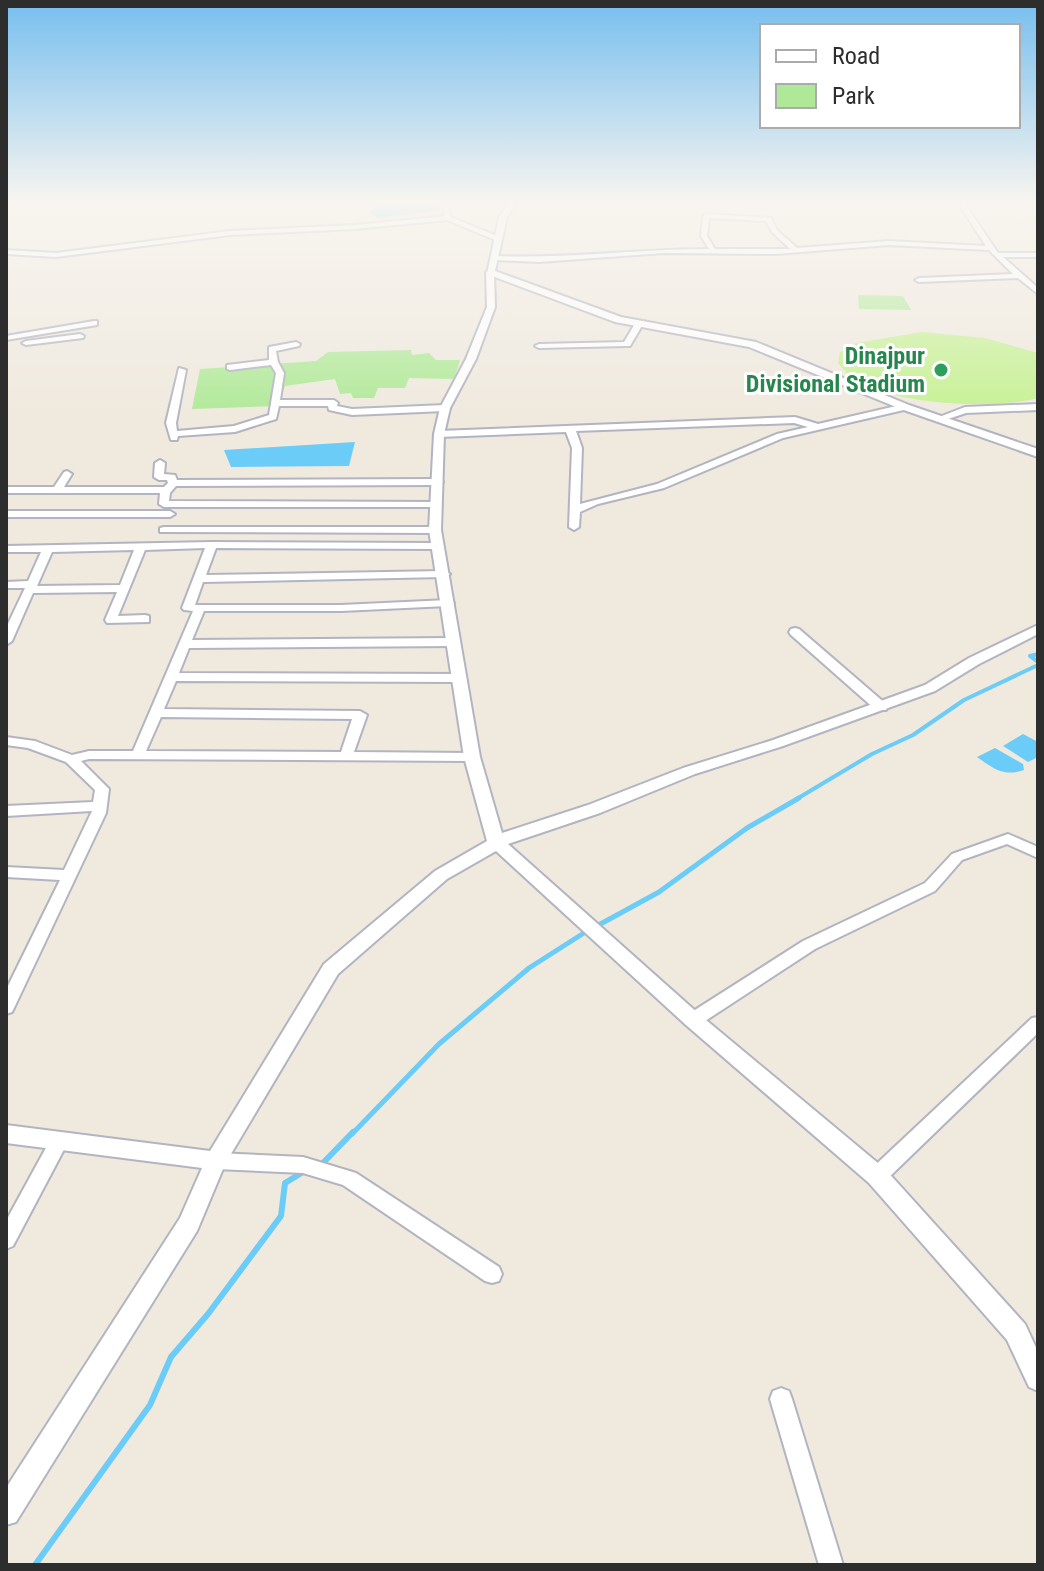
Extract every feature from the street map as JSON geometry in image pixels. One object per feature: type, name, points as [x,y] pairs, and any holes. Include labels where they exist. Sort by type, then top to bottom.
[{"type":"main road","points":[[496,274],[619,320],[752,344],[905,407],[1038,453]]},
{"type":"street","points":[[490,274],[491,307],[471,359],[445,408],[439,434],[435,530],[472,757],[496,842],[693,1020],[877,1176],[1016,1332],[1036,1372]]},
{"type":"street","points":[[919,280],[1017,276],[1038,292]]},
{"type":"street","points":[[6,338],[94,323]]},
{"type":"street","points":[[539,346],[627,344],[639,324]]},
{"type":"street","points":[[6,346],[80,336]]},
{"type":"street","points":[[182,370],[171,423],[173,436],[257,424],[273,417],[277,403],[280,373],[272,349],[296,344]]},
{"type":"street","points":[[230,367],[274,362]]},
{"type":"street","points":[[277,403],[334,403],[332,408],[352,412],[445,408]]},
{"type":"street","points":[[573,511],[594,502],[660,486],[780,436],[905,407]]},
{"type":"street","points":[[939,419],[965,410],[1038,407]]},
{"type":"street","points":[[439,434],[795,420],[815,426]]},
{"type":"street","points":[[570,429],[577,448],[574,527]]},
{"type":"street","points":[[160,463],[159,477],[171,477],[164,504],[172,510]]},
{"type":"street","points":[[58,489],[67,474]]},
{"type":"street","points":[[6,490],[438,482]]},
{"type":"street","points":[[6,514],[435,504]]},
{"type":"street","points":[[158,546],[172,510]]},
{"type":"street","points":[[164,530],[435,530]]},
{"type":"street","points":[[6,549],[212,545],[438,546]]},
{"type":"street","points":[[212,545],[188,608],[341,608],[448,603]]},
{"type":"street","points":[[141,547],[111,620],[145,619]]},
{"type":"street","points":[[6,641],[12,616],[48,549]]},
{"type":"street","points":[[199,579],[444,574]]},
{"type":"street","points":[[6,585],[124,588]]},
{"type":"street","points":[[138,755],[200,608]]},
{"type":"street","points":[[6,1512],[189,1224],[216,1161],[331,969],[441,875],[496,842],[930,688],[974,661],[1038,629]]},
{"type":"street","points":[[795,632],[881,707]]},
{"type":"street","points":[[185,644],[454,642]]},
{"type":"street","points":[[171,677],[460,678]]},
{"type":"street","points":[[156,713],[360,715],[346,756]]},
{"type":"street","points":[[6,741],[30,744],[71,759],[102,789],[100,806],[6,1008]]},
{"type":"street","points":[[71,759],[89,755],[472,757]]},
{"type":"street","points":[[6,811],[100,806]]},
{"type":"street","points":[[693,1020],[809,945],[930,887],[957,857],[1008,839],[1038,853]]},
{"type":"street","points":[[6,872],[69,875]]},
{"type":"street","points":[[877,1176],[1038,1023]]},
{"type":"street","points":[[6,1134],[216,1161],[303,1165],[349,1179],[492,1274]]},
{"type":"street","points":[[8,1233],[60,1140]]},
{"type":"street","points":[[781,1399],[831,1565]]},
{"type":"green space","points":[[858,295],[903,296],[911,310],[859,309]]},
{"type":"green space","name":"Dinajpur Divisional Stadium","points":[[922,332],[985,338],[1038,353],[1038,398],[995,404],[915,399],[867,386],[850,377],[838,363],[840,352],[856,343]]},
{"type":"green space","points":[[411,350],[412,355],[429,353],[436,360],[460,360],[454,379],[409,378],[405,388],[378,388],[374,398],[353,398],[351,393],[340,394],[335,379],[285,386],[278,406],[192,409],[200,369],[316,361],[328,352]]},
{"type":"water","points":[[355,442],[349,466],[231,467],[224,450]]},
{"type":"water","points":[[1023,734],[1038,742],[1038,757],[1028,762],[1003,746]]},
{"type":"water","points":[[995,748],[1023,764],[1024,770],[1011,773],[999,771],[977,757]]},
{"type":"waterway","points":[[1038,654],[1030,656],[1038,662]]},
{"type":"waterway","points":[[795,800],[872,754],[913,735],[964,700],[1038,665]]},
{"type":"waterway","points":[[595,927],[659,892],[747,828],[799,798]]},
{"type":"waterway","points":[[352,1134],[439,1044],[529,968],[587,931]]},
{"type":"waterway","points":[[322,1164],[353,1132]]},
{"type":"waterway","points":[[35,1565],[150,1405],[171,1357],[208,1314],[281,1216],[285,1183],[303,1172]]},
{"type":"place","name":"Dinajpur Divisional Stadium","points":[[941,370]]}]
